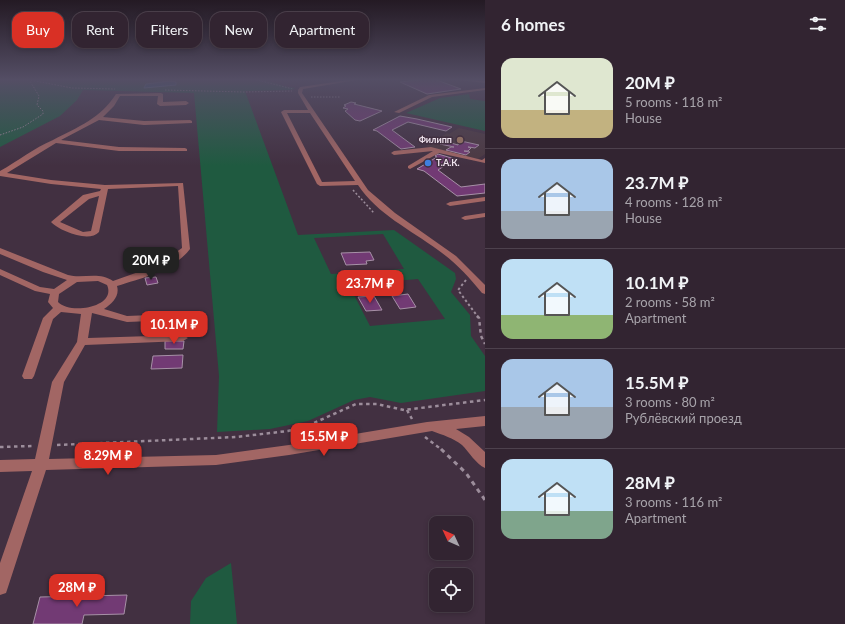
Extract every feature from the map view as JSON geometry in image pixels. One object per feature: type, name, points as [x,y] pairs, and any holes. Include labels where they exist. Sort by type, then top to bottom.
[{"type":"street","points":[[0,174],[54,141],[99,118],[110,108]]},
{"type":"street","points":[[310,108],[359,182],[376,203],[447,253],[472,275],[485,291]]},
{"type":"street","points":[[396,112],[404,108]]},
{"type":"street","points":[[312,111],[284,112],[320,184],[359,182]]},
{"type":"street","points":[[99,118],[150,123],[190,122]]},
{"type":"street","points":[[54,141],[91,148],[124,150],[185,150]]},
{"type":"street","points":[[394,153],[431,149],[483,162],[485,160]]},
{"type":"street","points":[[410,167],[438,151]]},
{"type":"street","points":[[0,174],[104,190],[181,184],[186,250],[178,258],[165,265],[133,278],[112,284]]},
{"type":"street","points":[[104,190],[95,232],[92,235],[86,236],[55,222],[86,197],[104,190]]},
{"type":"street","points":[[450,204],[485,199]]},
{"type":"street","points":[[465,218],[485,215]]},
{"type":"street","points":[[0,251],[26,262],[76,279]]},
{"type":"street","points":[[0,272],[38,289],[56,292]]},
{"type":"street","points":[[0,586],[41,465],[58,382],[82,342],[91,310],[102,305],[112,296],[114,290],[112,284],[108,281],[94,277],[76,279],[65,283],[56,292],[53,298],[55,303],[60,308],[67,310],[91,310],[127,319],[199,316]]},
{"type":"street","points":[[28,376],[48,318],[60,308]]},
{"type":"street","points":[[82,342],[183,338]]},
{"type":"street","points":[[0,466],[216,460],[290,450],[422,428],[485,422]]},
{"type":"street","points":[[422,428],[447,430],[461,437],[475,448],[485,462]]},
{"type":"street","points":[[485,447],[485,453]]},
{"type":"path","points":[[0,135],[20,128],[43,114],[43,111],[40,108]]},
{"type":"path","points":[[0,447],[236,437],[288,431],[305,427],[323,421],[356,404],[366,403],[407,410],[485,400]]},
{"type":"path","points":[[407,410],[422,428],[421,435],[454,459],[469,475],[485,500]]},
{"type":"shaded area","name":"Филипп","points":[[459,128],[485,134],[485,154],[478,159],[426,146],[447,133],[449,134]]},
{"type":"green space","points":[[0,108],[68,108],[60,116],[0,147]]},
{"type":"green space","points":[[195,108],[251,108],[298,235],[394,230],[455,273],[456,279],[451,292],[470,315],[471,336],[485,356],[485,391],[401,403],[370,397],[354,400],[308,421],[270,429],[217,432],[219,376]],"holes":[[[383,234],[404,269],[331,274],[314,238]],[[418,279],[445,319],[370,326],[349,285]]]},
{"type":"green space","points":[[417,108],[485,108],[485,131],[406,113]]},
{"type":"green space","points":[[231,563],[237,624],[190,624],[191,601],[206,578]]},
{"type":"building","points":[[344,108],[370,108],[382,111],[360,121],[355,120],[345,111],[348,109]]},
{"type":"building","points":[[400,116],[452,127],[446,131],[408,122],[392,130],[415,147],[401,149],[377,131],[373,130]]},
{"type":"building","points":[[444,141],[458,145],[459,144],[457,144],[461,141],[479,145],[475,148],[468,147],[471,148],[468,151],[464,151],[470,152],[466,155],[446,150],[454,147],[440,144]]},
{"type":"building","points":[[438,154],[455,159],[438,170],[461,187],[485,184],[485,193],[457,196],[424,171],[417,169],[437,157],[435,156]]},
{"type":"building","points":[[370,252],[374,260],[366,261],[367,264],[346,265],[341,253]]},
{"type":"building","points":[[156,277],[158,283],[147,285],[145,278]]},
{"type":"building","points":[[408,294],[416,307],[400,309],[392,296]]},
{"type":"building","points":[[374,296],[382,310],[366,311],[358,297]]},
{"type":"building","points":[[165,341],[184,341],[183,349],[165,349]]},
{"type":"building","points":[[183,355],[182,368],[151,369],[153,356]]},
{"type":"building","points":[[127,595],[124,614],[84,615],[82,624],[33,624],[40,597]]},
{"type":"place","name":"Филипп","points":[[460,140]]},
{"type":"place","name":"Т.А.К.","points":[[428,163]]}]
